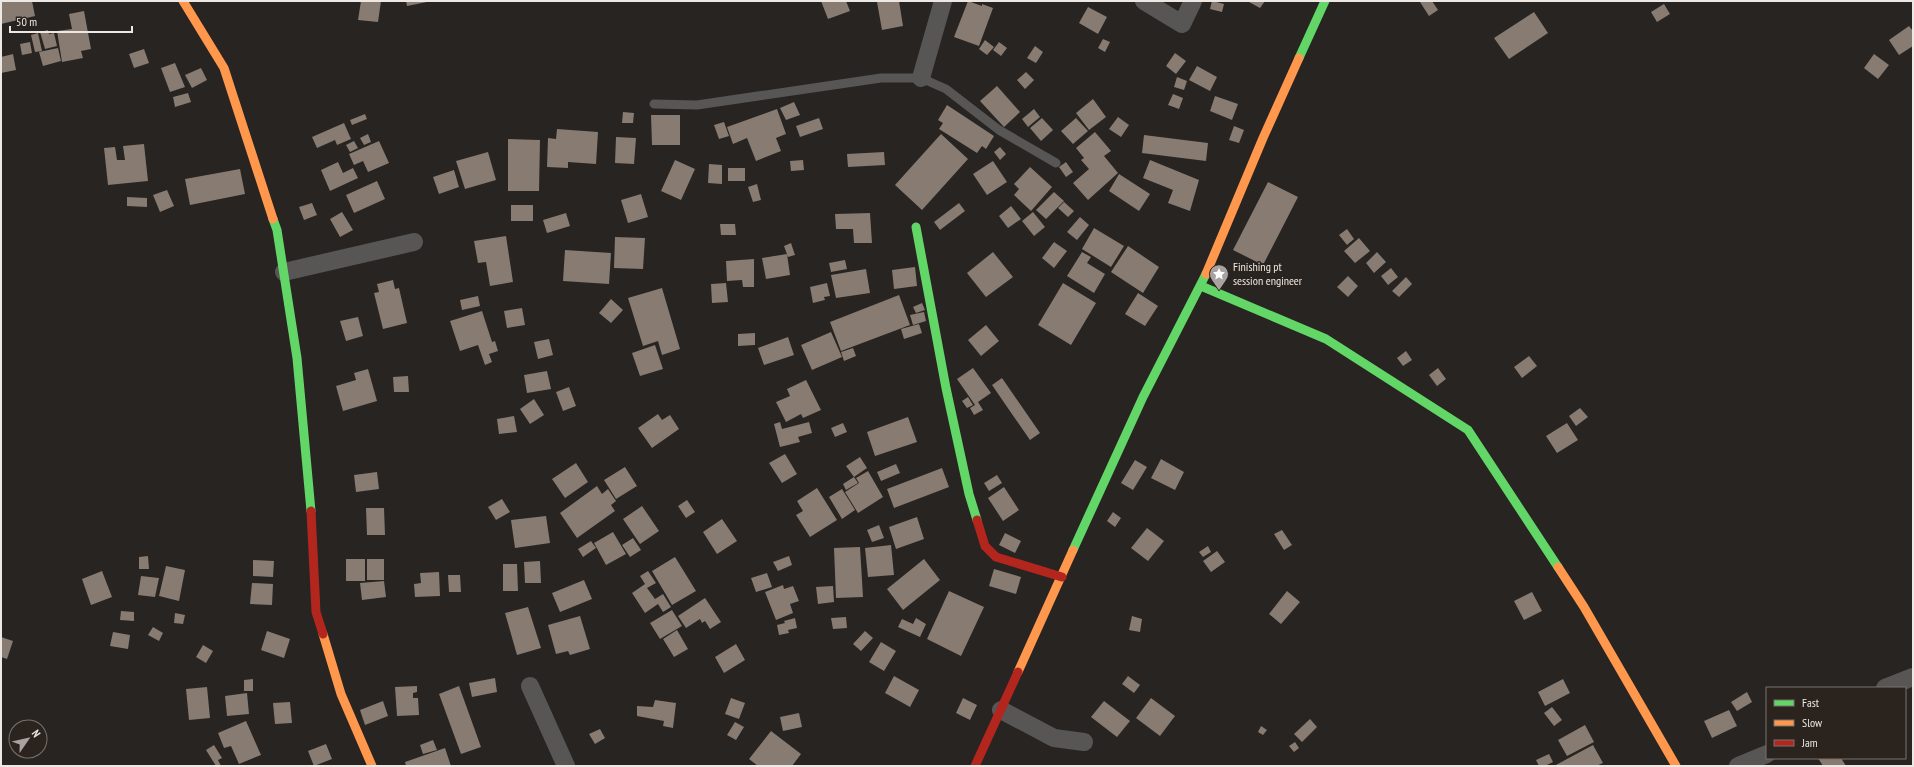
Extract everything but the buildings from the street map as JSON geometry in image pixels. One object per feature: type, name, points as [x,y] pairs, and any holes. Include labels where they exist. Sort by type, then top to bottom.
[{"type":"street","points":[[183,1],[224,68],[277,230],[297,358],[311,510],[316,612],[342,694],[372,766]]},
{"type":"street","points":[[920,78],[943,1]]},
{"type":"street","points":[[1144,1],[1182,24],[1193,1]]},
{"type":"street","points":[[975,766],[1143,397],[1201,286],[1263,138],[1325,1]]},
{"type":"street","points":[[916,227],[946,388],[969,494],[984,546],[996,557],[1062,577]]},
{"type":"street","points":[[284,272],[414,242]]},
{"type":"street","points":[[1201,286],[1326,339],[1468,430],[1584,607],[1676,766]]},
{"type":"street","points":[[1888,687],[1913,677]]},
{"type":"street","points":[[530,686],[566,766]]},
{"type":"street","points":[[1001,710],[1054,738],[1084,742]]},
{"type":"street","points":[[1738,766],[1766,754]]},
{"type":"lane","points":[[654,104],[697,105],[881,78],[920,78],[946,89],[999,130],[1056,163]]},
{"type":"traffic: fast","points":[[1299,58],[1325,1]]},
{"type":"traffic: fast","points":[[273,219],[277,230],[297,358],[311,511]]},
{"type":"traffic: fast","points":[[916,227],[946,388],[969,494],[977,520]]},
{"type":"traffic: fast","points":[[1073,550],[1143,397],[1206,274]]},
{"type":"traffic: fast","points":[[1201,286],[1326,339],[1468,430],[1558,567]]},
{"type":"traffic: slow","points":[[183,1],[224,68],[273,219]]},
{"type":"traffic: slow","points":[[1206,274],[1263,138],[1299,58]]},
{"type":"traffic: slow","points":[[1018,672],[1073,550]]},
{"type":"traffic: slow","points":[[1558,567],[1584,607],[1676,766]]},
{"type":"traffic: slow","points":[[323,634],[341,694],[372,766]]},
{"type":"traffic: jam","points":[[311,511],[316,612],[323,634]]},
{"type":"traffic: jam","points":[[977,520],[985,546],[996,557],[1062,577]]},
{"type":"traffic: jam","points":[[975,766],[1018,672]]},
{"type":"place","name":"Finishing pt session engineer","points":[[1219,291]]}]
